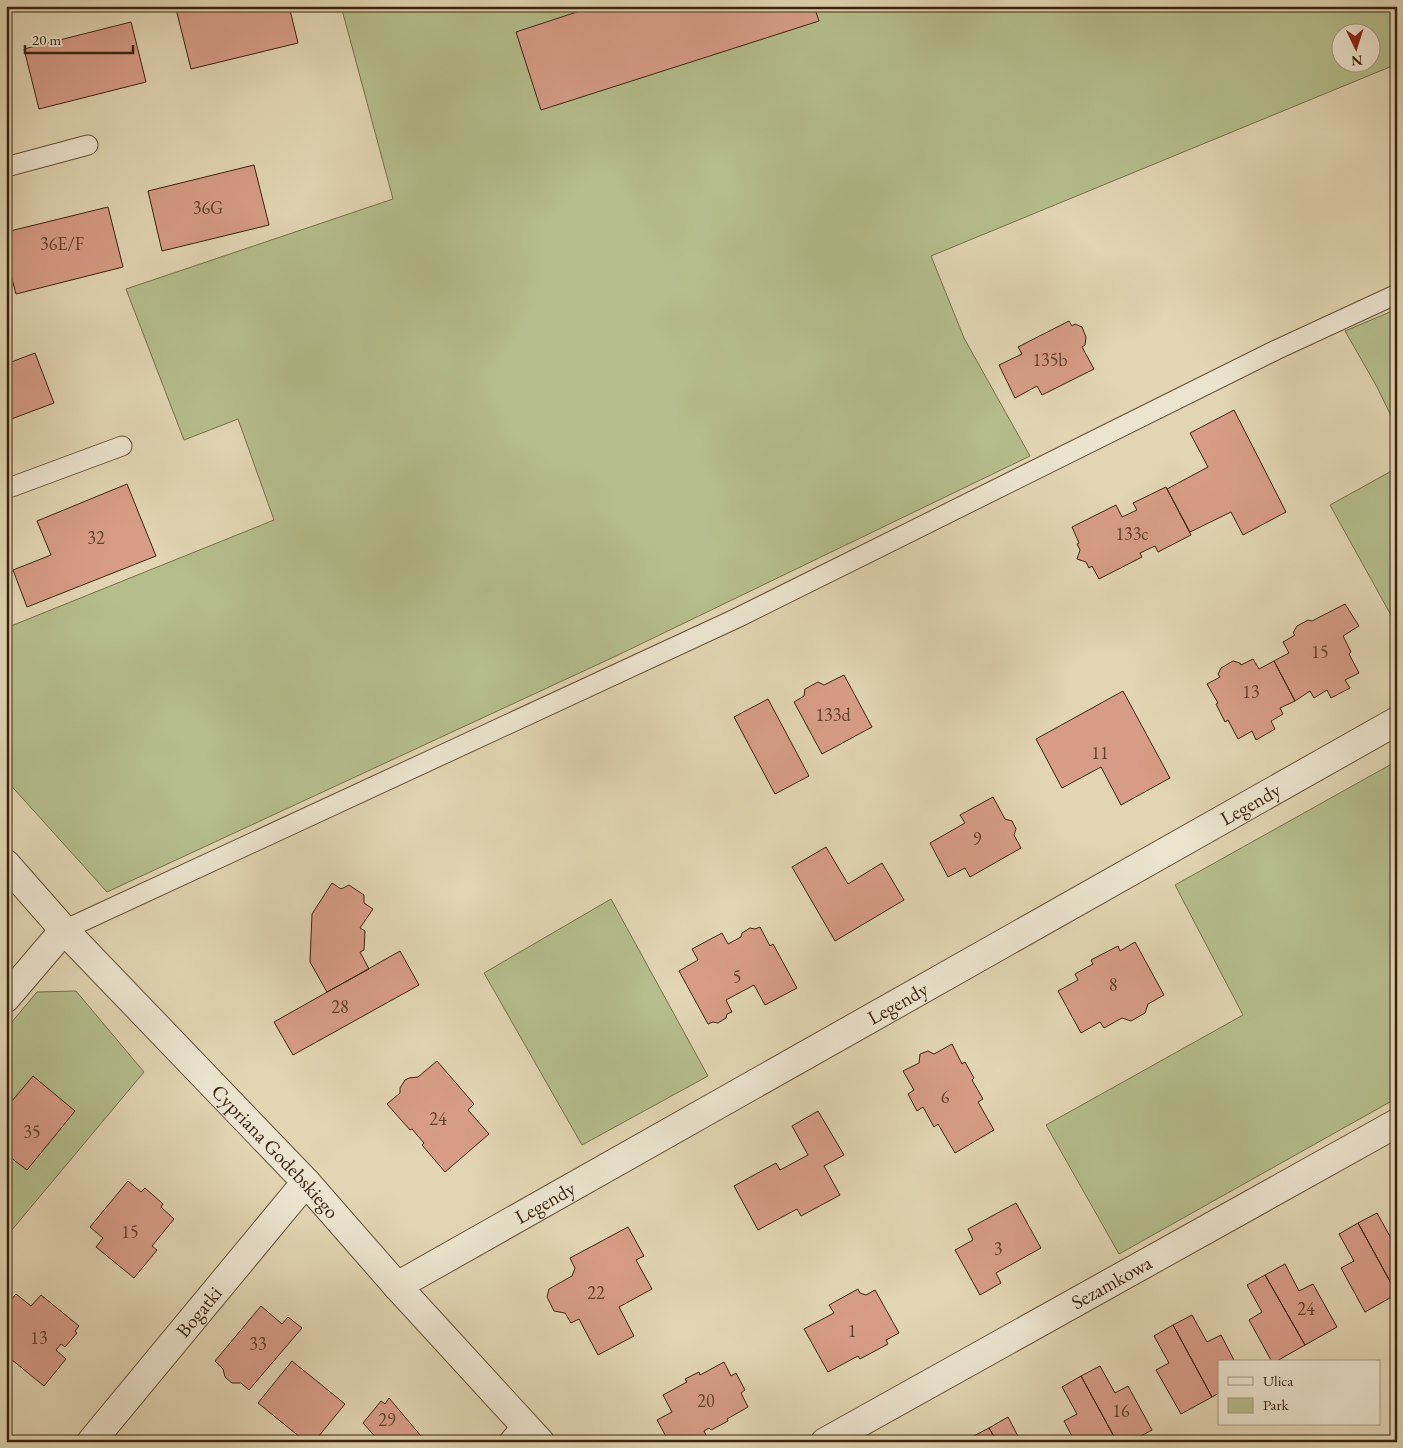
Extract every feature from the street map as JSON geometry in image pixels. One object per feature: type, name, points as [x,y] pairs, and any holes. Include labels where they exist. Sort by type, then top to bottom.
[{"type":"street","name":"Legendy","points":[[397,1286],[1397,721]]},
{"type":"street","name":"Cypriana Godebskiego","points":[[6,864],[64,930],[306,1182],[397,1286],[523,1436]]},
{"type":"street","points":[[6,998],[64,930]]},
{"type":"street","name":"Sezamkowa","points":[[825,1442],[1397,1123]]},
{"type":"street","name":"Bogatki","points":[[91,1442],[306,1182]]},
{"type":"lane","points":[[6,167],[88,145]]},
{"type":"lane","points":[[64,930],[737,618],[1276,350],[1397,294]]},
{"type":"lane","points":[[6,489],[122,446]]},
{"type":"green space","points":[[341,6],[1397,6],[1397,64],[1380,71],[1380,22],[1330,22],[1330,72],[1378,72],[931,256],[964,338],[1030,456],[616,656],[107,892],[6,780],[6,628],[274,520],[238,419],[184,440],[126,289],[393,199]]},
{"type":"green space","points":[[1397,309],[1397,428],[1377,387],[1345,331]]},
{"type":"green space","points":[[1397,468],[1397,626],[1330,505]]},
{"type":"green space","points":[[1397,761],[1397,1098],[1119,1254],[1046,1125],[1243,1015],[1175,885]]},
{"type":"green space","points":[[611,899],[708,1076],[582,1145],[484,973]]},
{"type":"green space","points":[[76,991],[144,1072],[6,1237],[6,1029],[37,992]]},
{"type":"building","points":[[188,6],[289,6],[298,43],[191,69],[176,9]]},
{"type":"building","points":[[595,6],[814,6],[819,21],[541,110],[516,32]]},
{"type":"building","points":[[131,22],[146,82],[39,109],[24,49]]},
{"type":"building","points":[[254,165],[269,225],[162,251],[148,191]]},
{"type":"building","points":[[108,207],[123,267],[16,294],[6,256],[6,232]]},
{"type":"building","points":[[1069,321],[1072,326],[1075,324],[1082,327],[1086,337],[1085,345],[1082,347],[1094,369],[1042,395],[1037,386],[1015,398],[999,365],[1022,354],[1018,347]]},
{"type":"building","points":[[35,353],[54,403],[6,421],[6,364]]},
{"type":"building","points":[[1234,410],[1286,512],[1243,535],[1231,512],[1190,532],[1167,489],[1208,467],[1190,433]]},
{"type":"building","points":[[127,484],[156,556],[27,607],[13,570],[51,555],[37,521]]},
{"type":"building","points":[[1166,487],[1191,535],[1158,552],[1155,546],[1140,553],[1142,557],[1099,579],[1092,566],[1089,568],[1086,562],[1077,559],[1080,550],[1077,544],[1079,543],[1072,527],[1116,505],[1122,517],[1137,510],[1133,503]]},
{"type":"building","points":[[1345,604],[1359,626],[1343,636],[1351,652],[1349,654],[1359,673],[1345,680],[1350,688],[1331,698],[1327,690],[1314,698],[1310,691],[1295,701],[1274,661],[1289,653],[1283,642],[1295,635],[1293,633],[1297,626],[1308,620],[1312,621]]},
{"type":"building","points":[[1253,659],[1259,669],[1274,661],[1295,701],[1280,708],[1283,714],[1271,721],[1275,729],[1256,740],[1252,731],[1238,739],[1228,720],[1225,722],[1216,704],[1218,703],[1207,684],[1220,677],[1218,674],[1221,668],[1233,661],[1241,665]]},
{"type":"building","points":[[844,675],[872,727],[822,754],[794,702],[804,696],[805,689],[818,682],[824,685]]},
{"type":"building","points":[[1123,691],[1170,778],[1121,805],[1101,767],[1062,788],[1036,739]]},
{"type":"building","points":[[768,699],[809,776],[775,794],[734,717]]},
{"type":"building","points":[[993,797],[1005,819],[1012,821],[1016,829],[1014,835],[1021,848],[970,877],[965,868],[948,877],[930,843],[965,823],[960,815]]},
{"type":"building","points":[[826,847],[848,884],[882,863],[904,900],[835,941],[792,867]]},
{"type":"building","points":[[332,883],[341,889],[349,885],[364,895],[364,903],[373,909],[360,928],[365,931],[364,950],[360,952],[369,969],[327,992],[310,962],[312,914]]},
{"type":"building","points":[[760,927],[770,946],[773,944],[797,988],[765,1005],[754,985],[726,1000],[732,1012],[727,1014],[726,1018],[718,1023],[708,1024],[679,971],[698,960],[692,949],[722,933],[728,944],[741,937],[742,933],[750,928]]},
{"type":"building","points":[[1135,942],[1164,995],[1148,1004],[1145,1013],[1131,1021],[1122,1018],[1104,1028],[1100,1022],[1081,1033],[1058,991],[1078,980],[1075,974],[1093,964],[1091,960],[1118,946],[1120,951]]},
{"type":"building","points":[[400,951],[419,985],[293,1055],[274,1022]]},
{"type":"building","points":[[952,1044],[962,1064],[965,1062],[974,1078],[972,1080],[983,1099],[978,1102],[994,1130],[955,1153],[938,1124],[934,1127],[923,1107],[917,1111],[908,1094],[914,1090],[903,1071],[919,1063],[920,1054],[928,1051],[934,1054]]},
{"type":"building","points":[[437,1061],[474,1104],[468,1110],[489,1134],[445,1172],[422,1145],[424,1143],[387,1104],[400,1093],[400,1088],[405,1080],[418,1077]]},
{"type":"building","points":[[33,1076],[75,1111],[27,1170],[6,1154],[6,1108]]},
{"type":"building","points":[[818,1111],[844,1155],[824,1166],[840,1195],[801,1216],[797,1209],[758,1230],[734,1186],[776,1163],[780,1170],[808,1155],[792,1126]]},
{"type":"building","points":[[128,1181],[141,1192],[145,1188],[163,1204],[161,1207],[174,1219],[152,1246],[157,1250],[134,1278],[96,1247],[103,1238],[90,1227]]},
{"type":"building","points":[[1016,1203],[1041,1248],[996,1273],[1001,1283],[980,1295],[955,1250],[973,1240],[968,1229]]},
{"type":"building","points":[[1377,1213],[1392,1240],[1397,1237],[1397,1294],[1358,1223]]},
{"type":"building","points":[[1358,1223],[1397,1294],[1365,1312],[1341,1268],[1354,1261],[1339,1234]]},
{"type":"building","points":[[628,1227],[644,1256],[636,1260],[652,1289],[619,1307],[634,1336],[598,1355],[579,1319],[571,1323],[565,1313],[554,1311],[547,1297],[549,1289],[572,1276],[575,1268],[570,1258]]},
{"type":"building","points":[[1285,1264],[1299,1291],[1313,1284],[1337,1327],[1305,1345],[1265,1275]]},
{"type":"building","points":[[1265,1275],[1305,1345],[1279,1360],[1271,1360],[1249,1320],[1262,1312],[1247,1285]]},
{"type":"building","points":[[858,1289],[860,1293],[866,1295],[875,1290],[899,1333],[886,1340],[888,1344],[860,1359],[858,1356],[828,1372],[804,1329],[834,1313],[829,1305]]},
{"type":"building","points":[[16,1294],[31,1306],[41,1295],[79,1326],[75,1331],[77,1333],[65,1347],[61,1344],[56,1350],[66,1359],[44,1386],[6,1355],[6,1306]]},
{"type":"building","points":[[261,1306],[282,1324],[288,1317],[302,1328],[249,1390],[241,1383],[232,1383],[225,1377],[223,1369],[215,1361]]},
{"type":"building","points":[[1192,1315],[1207,1342],[1221,1335],[1234,1360],[1218,1360],[1218,1394],[1212,1397],[1173,1325]]},
{"type":"building","points":[[1173,1325],[1212,1397],[1181,1414],[1156,1370],[1169,1363],[1154,1336]]},
{"type":"building","points":[[292,1361],[345,1404],[314,1442],[306,1442],[258,1403]]},
{"type":"building","points":[[724,1362],[731,1376],[736,1373],[745,1390],[741,1393],[748,1407],[727,1419],[728,1421],[711,1430],[709,1428],[704,1431],[708,1442],[669,1442],[657,1420],[672,1412],[663,1395],[687,1382],[685,1379],[699,1372],[700,1375]]},
{"type":"building","points":[[1100,1366],[1115,1393],[1128,1386],[1152,1430],[1130,1442],[1117,1442],[1081,1376]]},
{"type":"building","points":[[1081,1376],[1117,1442],[1075,1442],[1064,1421],[1077,1414],[1062,1387]]},
{"type":"building","points":[[389,1398],[426,1442],[380,1442],[363,1423],[381,1401],[385,1404]]},
{"type":"building","points":[[1008,1417],[1021,1442],[997,1442],[989,1428]]},
{"type":"building","points":[[989,1428],[997,1442],[972,1442],[970,1438]]}]
